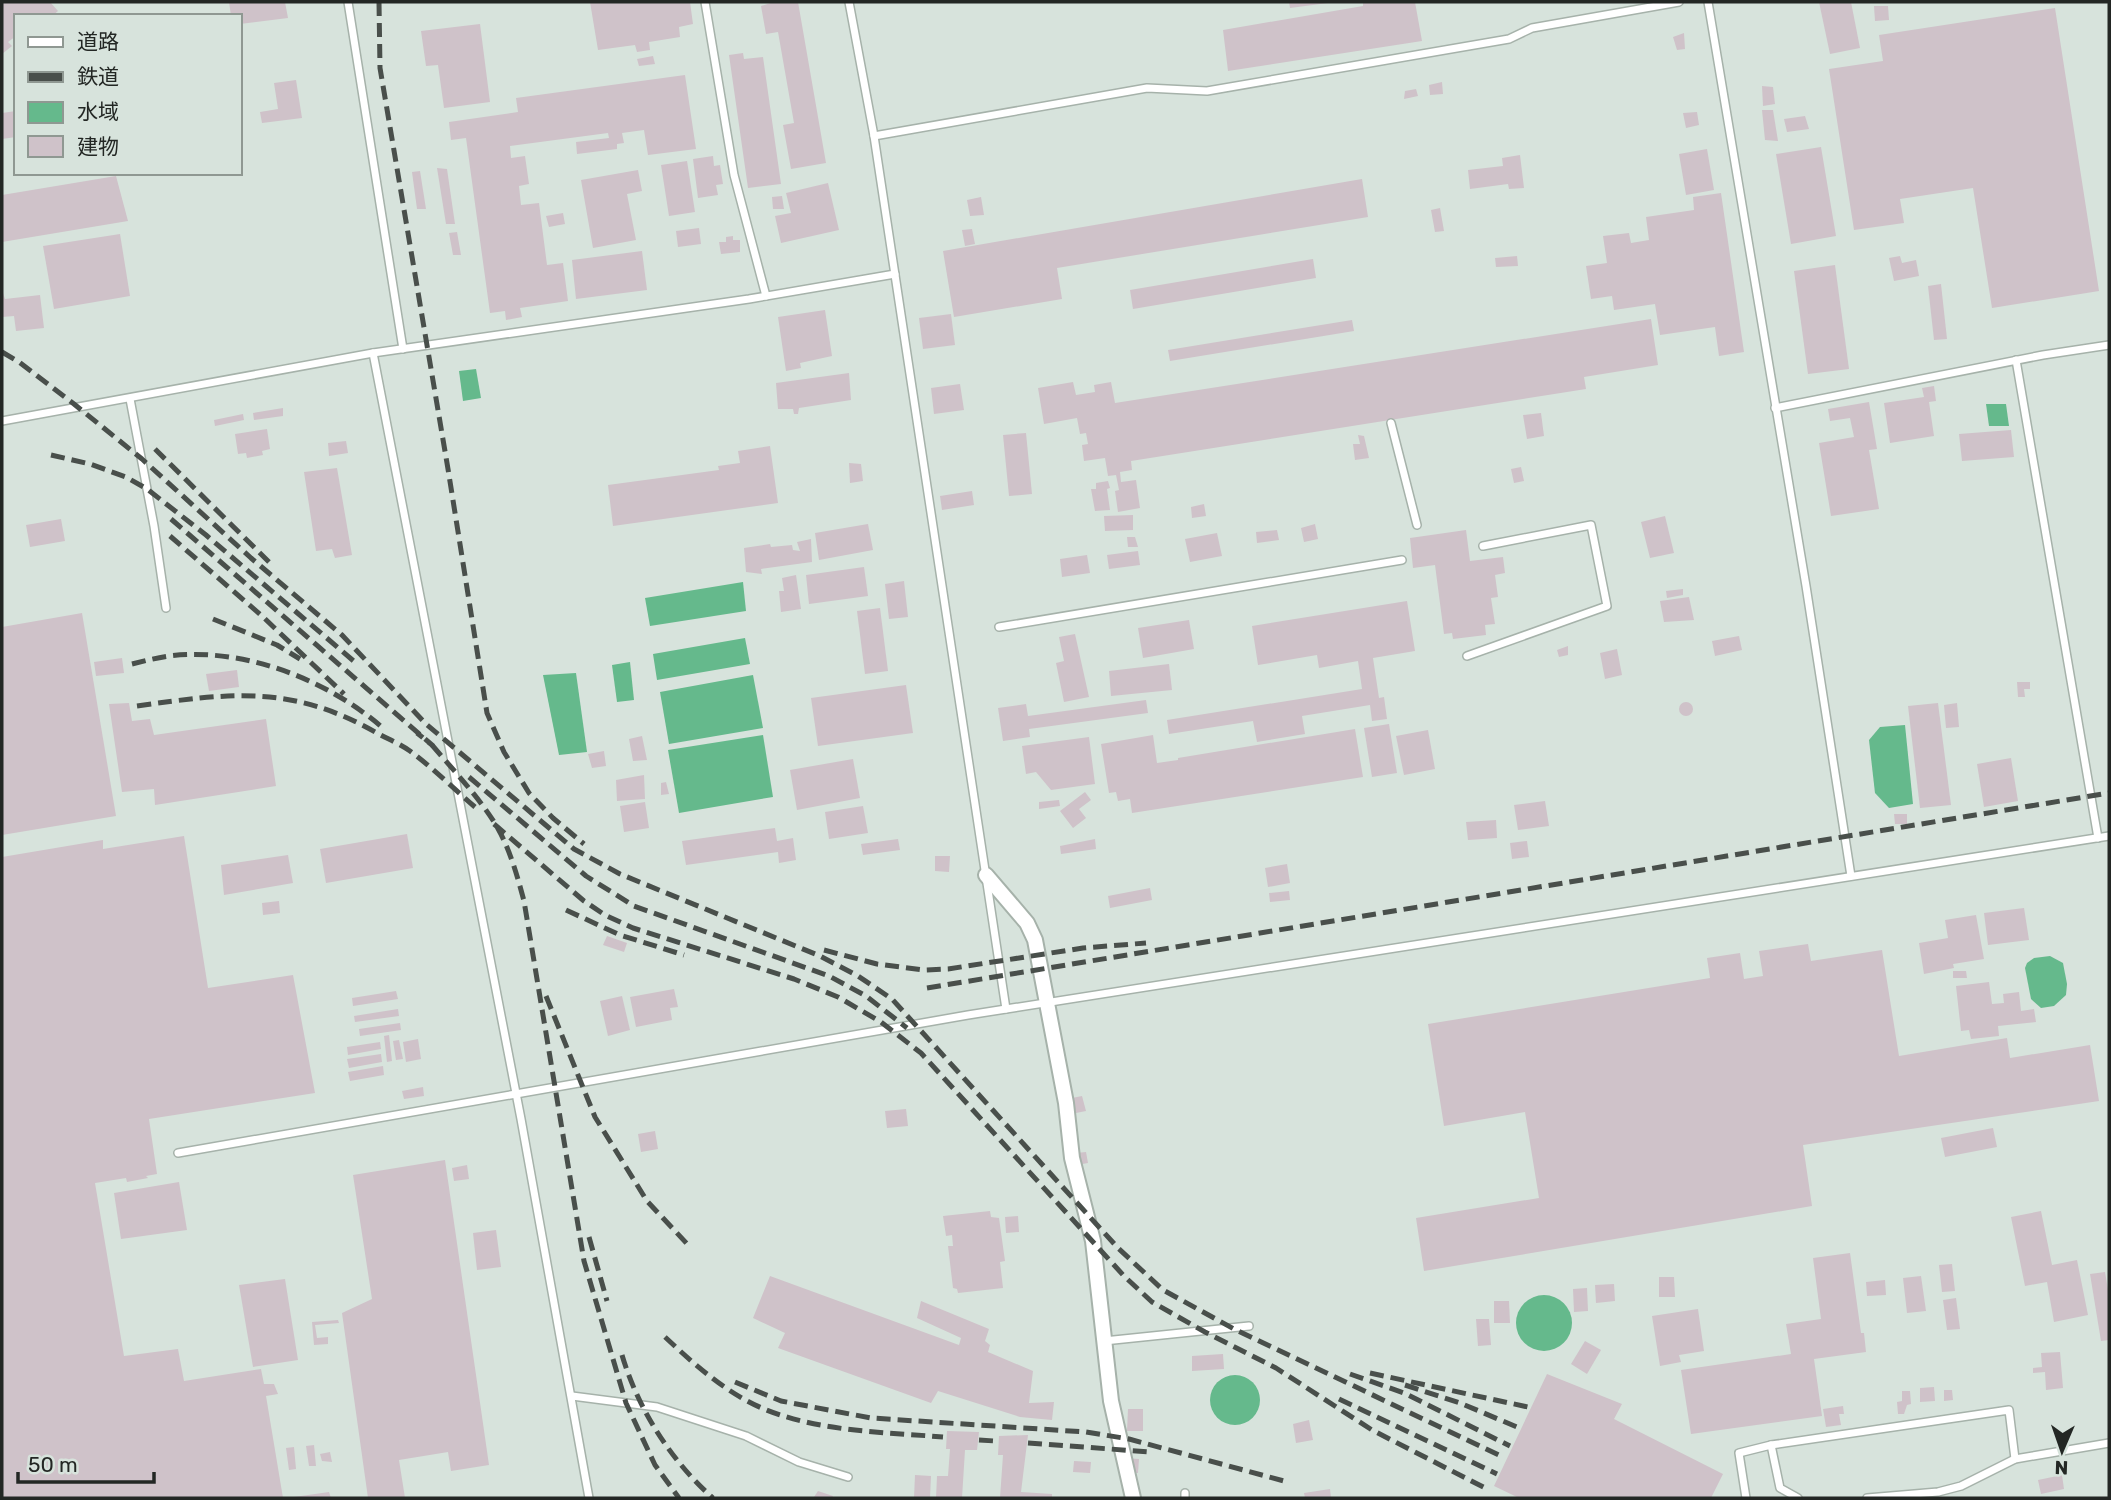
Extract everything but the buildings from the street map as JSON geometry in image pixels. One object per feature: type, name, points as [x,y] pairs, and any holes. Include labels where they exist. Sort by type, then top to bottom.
[{"type":"street","points":[[986,875],[1027,923],[1035,940],[1066,1103],[1072,1158],[1093,1241],[1111,1401],[1133,1498]]},
{"type":"lane","points":[[348,2],[404,349]]},
{"type":"lane","points":[[705,2],[734,175],[766,296]]},
{"type":"lane","points":[[849,2],[874,136],[1006,1009]]},
{"type":"lane","points":[[874,136],[1147,88],[1207,91],[1510,39],[1532,28],[1679,2]]},
{"type":"lane","points":[[1708,2],[1851,876]]},
{"type":"lane","points":[[2,421],[373,353],[766,296],[895,274]]},
{"type":"lane","points":[[1776,408],[2016,360],[2109,345]]},
{"type":"lane","points":[[373,353],[572,1396],[589,1498]]},
{"type":"lane","points":[[2016,360],[2098,838]]},
{"type":"lane","points":[[130,398],[166,608]]},
{"type":"lane","points":[[1391,423],[1417,525]]},
{"type":"lane","points":[[1467,656],[1607,606],[1591,525],[1483,546]]},
{"type":"lane","points":[[999,627],[1402,560]]},
{"type":"lane","points":[[178,1153],[1046,1002],[2109,836]]},
{"type":"lane","points":[[1104,1341],[1249,1326]]},
{"type":"lane","points":[[572,1396],[657,1407],[746,1436],[799,1462],[849,1478]]},
{"type":"lane","points":[[1746,1498],[1739,1453],[1771,1445],[2009,1410],[2015,1459]]},
{"type":"lane","points":[[1867,1498],[1938,1492],[1961,1486],[2015,1459],[2109,1443]]},
{"type":"lane","points":[[1771,1445],[1780,1488],[1798,1498]]},
{"type":"water","points":[[476,369],[481,398],[463,401],[459,371]]},
{"type":"water","points":[[1986,404],[2006,404],[2009,426],[1989,426]]},
{"type":"water","points":[[743,582],[746,611],[650,626],[645,598]]},
{"type":"water","points":[[745,638],[750,664],[657,680],[653,654]]},
{"type":"water","points":[[630,662],[634,700],[617,702],[612,665]]},
{"type":"water","points":[[576,673],[587,752],[559,755],[543,675]]},
{"type":"water","points":[[753,675],[763,728],[669,744],[660,692]]},
{"type":"water","points":[[1905,725],[1913,804],[1889,808],[1875,793],[1869,740],[1880,727]]},
{"type":"water","points":[[763,735],[773,797],[679,813],[668,750]]},
{"type":"water","points":[[2050,956],[2063,963],[2066,995],[2054,1006],[2041,1008],[2031,999],[2025,968],[2034,958]]},
{"type":"water","points":[[1539,1295],[1549,1295],[1564,1303],[1570,1312],[1570,1334],[1564,1343],[1549,1351],[1539,1351],[1521,1339],[1516,1328],[1516,1318],[1528,1300]]},
{"type":"water","points":[[1235,1375],[1253,1382],[1260,1400],[1253,1418],[1235,1425],[1217,1418],[1210,1400],[1217,1382]]},
{"type":"railway","points":[[379,2],[380,68],[487,713],[504,752],[529,793],[584,844]]},
{"type":"railway","points":[[2,352],[74,404],[142,459],[251,558],[342,635],[426,724],[574,849],[620,874],[820,956],[858,976],[892,999],[1118,1248],[1163,1290],[1234,1329],[1503,1457]]},
{"type":"railway","points":[[155,449],[269,562]]},
{"type":"railway","points":[[51,455],[90,464],[126,477],[147,489],[206,535],[356,663]]},
{"type":"railway","points":[[171,519],[432,745],[417,733]]},
{"type":"railway","points":[[170,536],[262,616],[344,694]]},
{"type":"railway","points":[[213,619],[277,645],[300,659]]},
{"type":"railway","points":[[132,664],[169,656],[197,654],[255,662],[310,681],[361,710],[383,728]]},
{"type":"railway","points":[[137,706],[231,696],[288,699],[316,706],[346,717],[406,748],[475,807]]},
{"type":"railway","points":[[432,745],[489,814],[513,862],[524,901],[584,1261],[626,1403],[655,1465],[679,1498]]},
{"type":"railway","points":[[469,777],[586,876],[634,906],[829,976],[866,996],[907,1028]]},
{"type":"railway","points":[[927,988],[2109,793]]},
{"type":"railway","points":[[494,824],[584,901],[605,915],[633,928],[794,979],[838,997],[881,1022],[921,1053],[1124,1276],[1152,1302],[1276,1368],[1372,1430],[1489,1490]]},
{"type":"railway","points":[[566,910],[620,935],[684,955]]},
{"type":"railway","points":[[824,950],[877,964],[924,970],[948,969],[1083,948],[1146,943]]},
{"type":"railway","points":[[546,996],[595,1117],[647,1201],[691,1248]]},
{"type":"railway","points":[[589,1237],[607,1301]]},
{"type":"railway","points":[[665,1337],[724,1387],[785,1417],[830,1427],[943,1437]]},
{"type":"railway","points":[[622,1355],[637,1395],[658,1433],[683,1468],[713,1498]]},
{"type":"railway","points":[[1370,1373],[1528,1407]]},
{"type":"railway","points":[[1350,1374],[1404,1393],[1510,1446]]},
{"type":"railway","points":[[735,1382],[781,1401],[871,1418],[1086,1432],[1129,1439],[1284,1481]]},
{"type":"railway","points":[[1405,1385],[1460,1403],[1517,1427]]},
{"type":"railway","points":[[1339,1399],[1497,1474]]},
{"type":"railway","points":[[979,1440],[995,1441]]},
{"type":"railway","points":[[1028,1443],[1151,1452]]}]
